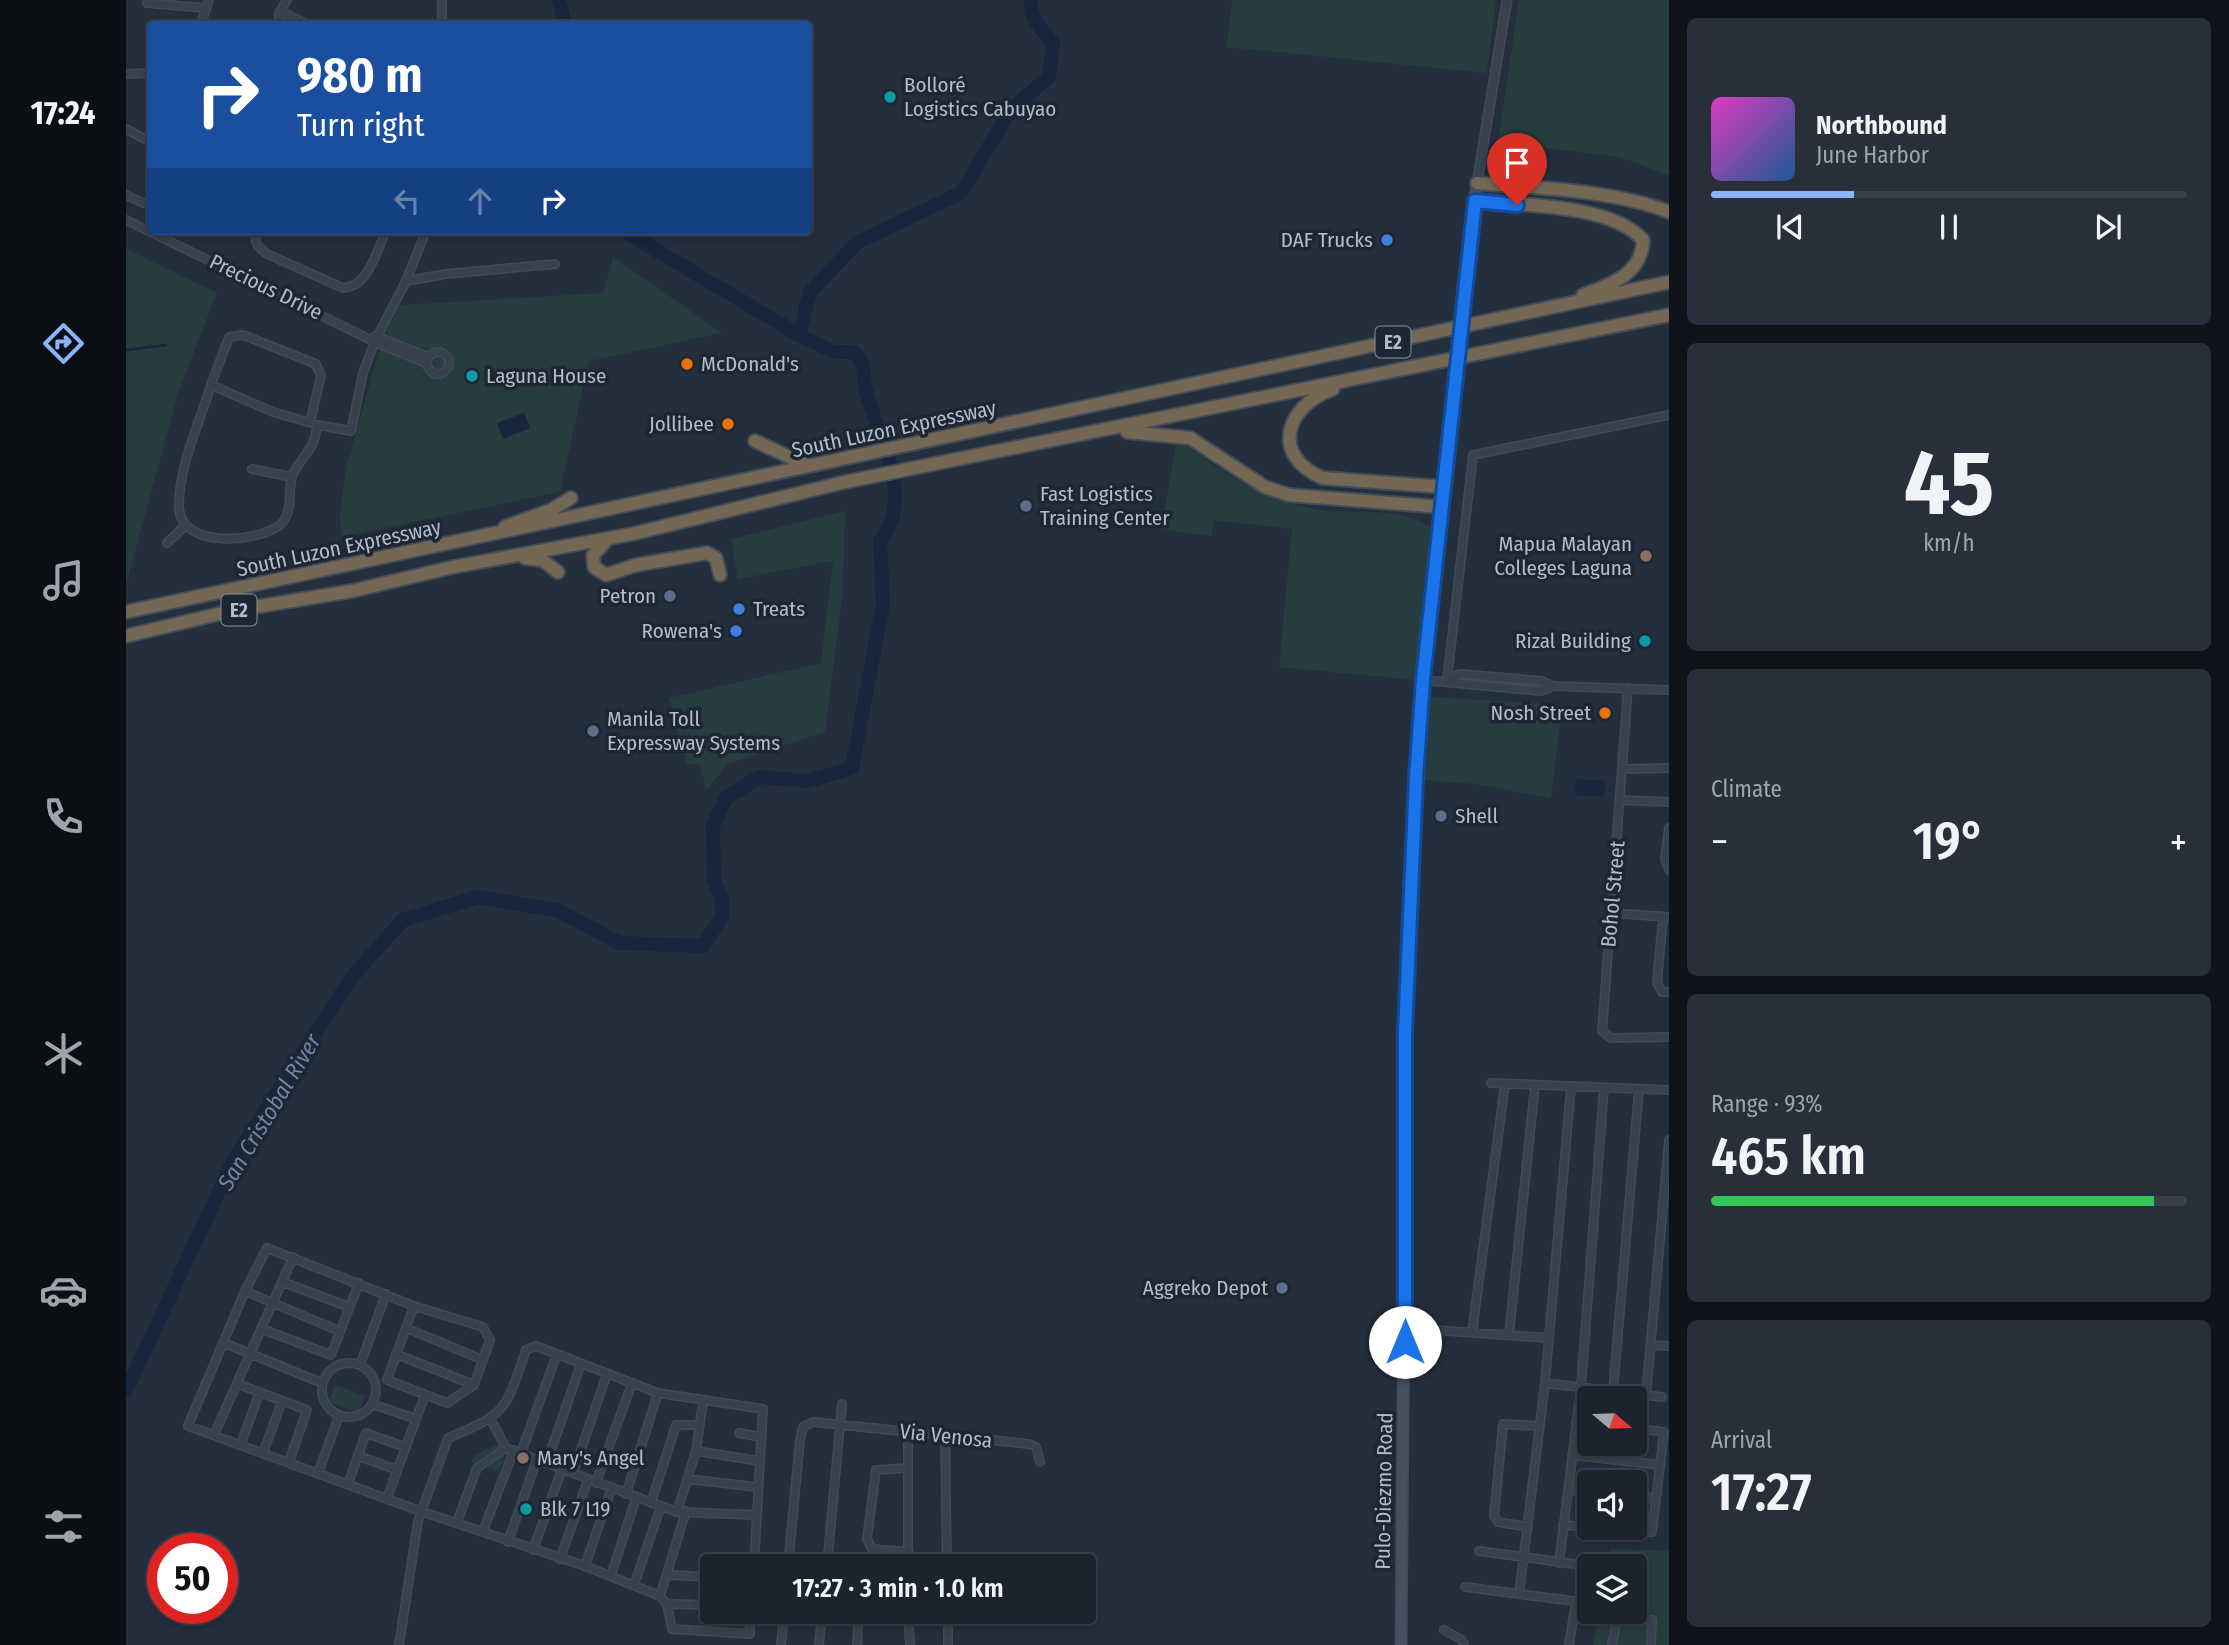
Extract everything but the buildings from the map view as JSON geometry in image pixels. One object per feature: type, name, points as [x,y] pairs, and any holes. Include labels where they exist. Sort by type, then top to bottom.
[{"type":"highway","points":[[1477,183],[1563,191],[1669,212]]},
{"type":"highway","points":[[1475,201],[1596,216],[1628,227],[1643,240],[1643,254],[1637,266],[1624,276],[1547,309]]},
{"type":"highway","name":"South Luzon Expressway","points":[[126,612],[917,445],[1669,282]]},
{"type":"highway","name":"South Luzon Expressway","points":[[126,636],[230,611],[352,591],[489,560],[632,534],[845,482],[1669,315]]},
{"type":"highway","points":[[1369,377],[1326,392],[1305,405],[1290,431],[1293,458],[1307,472],[1323,478],[1444,487]]},
{"type":"highway","points":[[1106,431],[1172,434],[1190,438],[1265,487],[1289,495],[1442,507]]},
{"type":"highway","points":[[755,441],[809,467]]},
{"type":"highway","points":[[489,536],[520,520],[551,510],[571,498]]},
{"type":"highway","points":[[632,534],[604,541],[596,548],[592,561],[600,573],[614,575],[636,565],[707,554],[716,558],[719,575]]},
{"type":"highway","points":[[489,560],[542,560],[558,572]]},
{"type":"main road","name":"Pulo-Diezmo Road","points":[[1401,1645],[1406,968],[1423,680],[1463,286],[1477,183]]},
{"type":"street","points":[[202,21],[209,0]]},
{"type":"street","points":[[279,21],[287,0]]},
{"type":"street","points":[[442,0],[442,21]]},
{"type":"street","name":"Pulo-Diezmo Road","points":[[1477,183],[1507,0]]},
{"type":"street","points":[[147,3],[205,8]]},
{"type":"street","points":[[281,11],[300,21]]},
{"type":"street","points":[[126,74],[147,73]]},
{"type":"street","points":[[126,129],[147,140]]},
{"type":"street","points":[[126,195],[147,205]]},
{"type":"street","name":"Precious Drive","points":[[126,220],[147,230]]},
{"type":"street","name":"Precious Drive","points":[[157,235],[367,336],[427,360]]},
{"type":"street","points":[[255,235],[258,247],[267,254],[342,288],[352,287],[365,277],[384,235]]},
{"type":"street","points":[[211,385],[274,412],[351,431],[363,373],[424,235]]},
{"type":"street","points":[[406,281],[446,274],[555,264]]},
{"type":"street","points":[[243,335],[316,365],[321,376],[314,424],[312,445],[292,477],[288,511],[283,522],[271,530],[221,539],[205,537],[186,526],[178,506],[183,476],[229,337],[243,335]]},
{"type":"street","points":[[1447,680],[1473,455],[1669,415]]},
{"type":"street","points":[[252,469],[292,477]]},
{"type":"street","points":[[167,543],[186,526]]},
{"type":"street","points":[[1423,680],[1447,680],[1458,685],[1540,691],[1554,686],[1669,690]]},
{"type":"street","name":"Bohol Street","points":[[1628,688],[1602,1031],[1611,1038],[1669,1037]]},
{"type":"street","points":[[1623,769],[1669,768]]},
{"type":"street","points":[[1621,800],[1669,802]]},
{"type":"street","points":[[1669,828],[1665,859],[1669,870]]},
{"type":"street","points":[[1611,913],[1666,917],[1657,983],[1662,992],[1669,992]]},
{"type":"street","points":[[1491,1083],[1669,1090]]},
{"type":"street","points":[[1472,1333],[1505,1084]]},
{"type":"street","points":[[1509,1335],[1535,1085]]},
{"type":"street","points":[[1519,1594],[1545,1383],[1571,1087]]},
{"type":"street","points":[[1581,1386],[1604,1088]]},
{"type":"street","points":[[1613,1386],[1639,1089]]},
{"type":"street","points":[[1647,1386],[1669,1140]]},
{"type":"street","points":[[414,1306],[387,1380],[447,1403],[474,1385],[490,1340],[483,1327],[414,1306],[267,1248],[244,1292],[188,1426],[420,1511],[457,1521],[508,1542],[584,1566],[660,1596],[667,1604],[672,1629],[750,1634],[750,1624]]},
{"type":"street","points":[[214,1435],[251,1355],[270,1304],[284,1282],[293,1258]]},
{"type":"street","points":[[284,1282],[349,1307]]},
{"type":"street","points":[[262,1329],[331,1355],[359,1283]]},
{"type":"street","points":[[244,1292],[339,1331]]},
{"type":"street","points":[[360,1365],[386,1294]]},
{"type":"street","points":[[406,1328],[483,1360]]},
{"type":"street","points":[[1405,1328],[1549,1338]]},
{"type":"street","points":[[224,1343],[322,1383]]},
{"type":"street","points":[[1651,1345],[1669,1346]]},
{"type":"street","points":[[399,1645],[420,1511],[448,1438],[491,1420],[509,1400],[526,1350],[536,1346],[658,1393],[763,1409],[754,1554]]},
{"type":"street","points":[[396,1354],[474,1385]]},
{"type":"street","points":[[483,1531],[514,1450],[557,1354]]},
{"type":"street","points":[[348,1362],[360,1365],[373,1376],[376,1384],[372,1405],[359,1416],[339,1416],[324,1402],[322,1383],[336,1365],[348,1362]]},
{"type":"street","points":[[547,1462],[581,1364]]},
{"type":"street","points":[[573,1473],[607,1374]]},
{"type":"street","points":[[560,1559],[632,1383]]},
{"type":"street","points":[[1545,1383],[1577,1387]]},
{"type":"street","points":[[238,1384],[307,1410],[289,1462]]},
{"type":"street","points":[[626,1494],[658,1393]]},
{"type":"street","points":[[241,1444],[260,1394]]},
{"type":"street","points":[[387,1498],[425,1395]]},
{"type":"street","points":[[1647,1395],[1662,1397]]},
{"type":"street","points":[[263,1453],[282,1401]]},
{"type":"street","points":[[660,1596],[668,1574],[687,1479],[696,1451],[703,1401]]},
{"type":"street","points":[[828,1554],[842,1404]]},
{"type":"street","points":[[372,1405],[416,1419]]},
{"type":"street","points":[[1559,1563],[1577,1415]]},
{"type":"street","points":[[318,1473],[339,1416]]},
{"type":"street","points":[[491,1420],[514,1450],[636,1498],[682,1512],[755,1516]]},
{"type":"street","name":"Via Venosa","points":[[789,1554],[803,1427],[813,1422],[1029,1444],[1036,1447],[1040,1462]]},
{"type":"street","points":[[1528,1527],[1498,1522],[1494,1516],[1503,1424],[1539,1426]]},
{"type":"street","points":[[651,1503],[676,1425],[700,1425]]},
{"type":"street","points":[[1647,1430],[1664,1432],[1651,1532],[1647,1532]]},
{"type":"street","points":[[908,1432],[909,1552],[872,1549],[867,1539],[876,1470],[908,1468]]},
{"type":"street","points":[[348,1484],[366,1433],[405,1447]]},
{"type":"street","points":[[738,1433],[761,1437]]},
{"type":"street","points":[[945,1436],[947,1554]]},
{"type":"street","points":[[457,1521],[477,1468],[514,1450]]},
{"type":"street","points":[[696,1451],[759,1461]]},
{"type":"street","points":[[1572,1455],[1660,1465]]},
{"type":"street","points":[[358,1456],[397,1470]]},
{"type":"street","points":[[508,1542],[537,1459]]},
{"type":"street","points":[[533,1550],[562,1469]]},
{"type":"street","points":[[687,1479],[757,1487]]},
{"type":"street","points":[[584,1566],[612,1488]]},
{"type":"street","points":[[1568,1490],[1577,1491]]},
{"type":"street","points":[[1647,1497],[1655,1498]]},
{"type":"street","points":[[611,1576],[636,1498]]},
{"type":"street","points":[[634,1586],[661,1506]]},
{"type":"street","points":[[1563,1525],[1577,1526]]},
{"type":"street","points":[[1479,1551],[1577,1565]]},
{"type":"street","points":[[668,1574],[700,1576]]},
{"type":"street","points":[[1465,1587],[1576,1601],[1569,1645]]},
{"type":"street","points":[[667,1604],[700,1605]]},
{"type":"street","points":[[1612,1645],[1616,1625],[1622,1618],[1652,1620],[1651,1645]]},
{"type":"street","points":[[781,1645],[783,1624]]},
{"type":"street","points":[[819,1645],[821,1624]]},
{"type":"street","points":[[857,1645],[858,1624]]},
{"type":"street","points":[[908,1624],[909,1645]]},
{"type":"street","points":[[948,1624],[948,1645]]},
{"type":"street","points":[[1444,1630],[1462,1640],[1464,1645]]},
{"type":"green space","points":[[1232,0],[1496,0],[1487,73],[1227,47]]},
{"type":"green space","points":[[1519,0],[1669,0],[1669,175],[1619,157],[1498,142]]},
{"type":"green space","points":[[126,249],[217,293],[179,390],[126,585]]},
{"type":"green space","points":[[613,257],[722,333],[589,361],[560,492],[341,537],[340,517],[346,468],[380,348],[422,365],[427,352],[384,336],[400,305],[603,293]]},
{"type":"green space","points":[[1177,439],[1225,473],[1277,498],[1329,511],[1391,513],[1418,521],[1430,528],[1416,680],[1279,667],[1292,529],[1213,520],[1212,536],[1161,530]]},
{"type":"green space","points":[[845,511],[843,591],[825,732],[728,764],[706,790],[700,764],[687,764],[669,698],[821,663],[833,561],[738,579],[731,539]]},
{"type":"green space","points":[[1431,697],[1562,705],[1551,798],[1475,784],[1425,780]]},
{"type":"green space","points":[[335,1385],[365,1396],[359,1413],[329,1402]]},
{"type":"green space","points":[[500,1443],[509,1446],[499,1471],[472,1462],[474,1456]]},
{"type":"green space","points":[[1610,1549],[1669,1551],[1669,1645],[1593,1645],[1597,1624],[1647,1624],[1647,1554],[1609,1554]]},
{"type":"water","points":[[524,413],[530,428],[503,439],[497,423]]},
{"type":"water","points":[[1576,779],[1605,781],[1604,797],[1575,795]]},
{"type":"waterway","points":[[559,0],[564,21]]},
{"type":"waterway","points":[[799,335],[810,292],[858,242],[961,193],[1011,109],[1049,77],[1053,43],[1034,18],[1031,0]]},
{"type":"waterway","name":"San Cristobal River","points":[[126,1391],[234,1159],[352,977],[403,920],[478,897],[559,911],[619,943],[703,946],[722,916],[722,899],[714,881],[713,826],[726,798],[759,777],[808,781],[852,768],[883,604],[880,541],[890,523],[895,504],[890,464],[870,405],[862,365],[854,352],[834,352],[799,335],[631,235]]},
{"type":"waterway","points":[[126,350],[166,345]]},
{"type":"place","name":"Bolloré Logistics Cabuyao","points":[[890,97]]},
{"type":"place","name":"DAF Trucks","points":[[1387,240]]},
{"type":"place","name":"McDonald's","points":[[687,364]]},
{"type":"place","name":"Laguna House","points":[[472,376]]},
{"type":"place","name":"Jollibee","points":[[728,424]]},
{"type":"place","name":"Fast Logistics Training Center","points":[[1026,506]]},
{"type":"place","name":"Mapua Malayan Colleges Laguna","points":[[1646,556]]},
{"type":"place","name":"Petron","points":[[670,596]]},
{"type":"place","name":"Treats","points":[[739,609]]},
{"type":"place","name":"Rowena's","points":[[736,631]]},
{"type":"place","name":"Rizal Building","points":[[1645,641]]},
{"type":"place","name":"Nosh Street","points":[[1605,713]]},
{"type":"place","name":"Manila Toll Expressway Systems","points":[[593,731]]},
{"type":"place","name":"Shell","points":[[1441,816]]},
{"type":"place","name":"Aggreko Depot","points":[[1282,1288]]},
{"type":"place","name":"Mary's Angel","points":[[523,1458]]},
{"type":"place","name":"Blk 7 L19","points":[[526,1509]]},
{"type":"route","points":[[1405,1342],[1406,975],[1423,680],[1463,286],[1475,201],[1517,205]]}]
